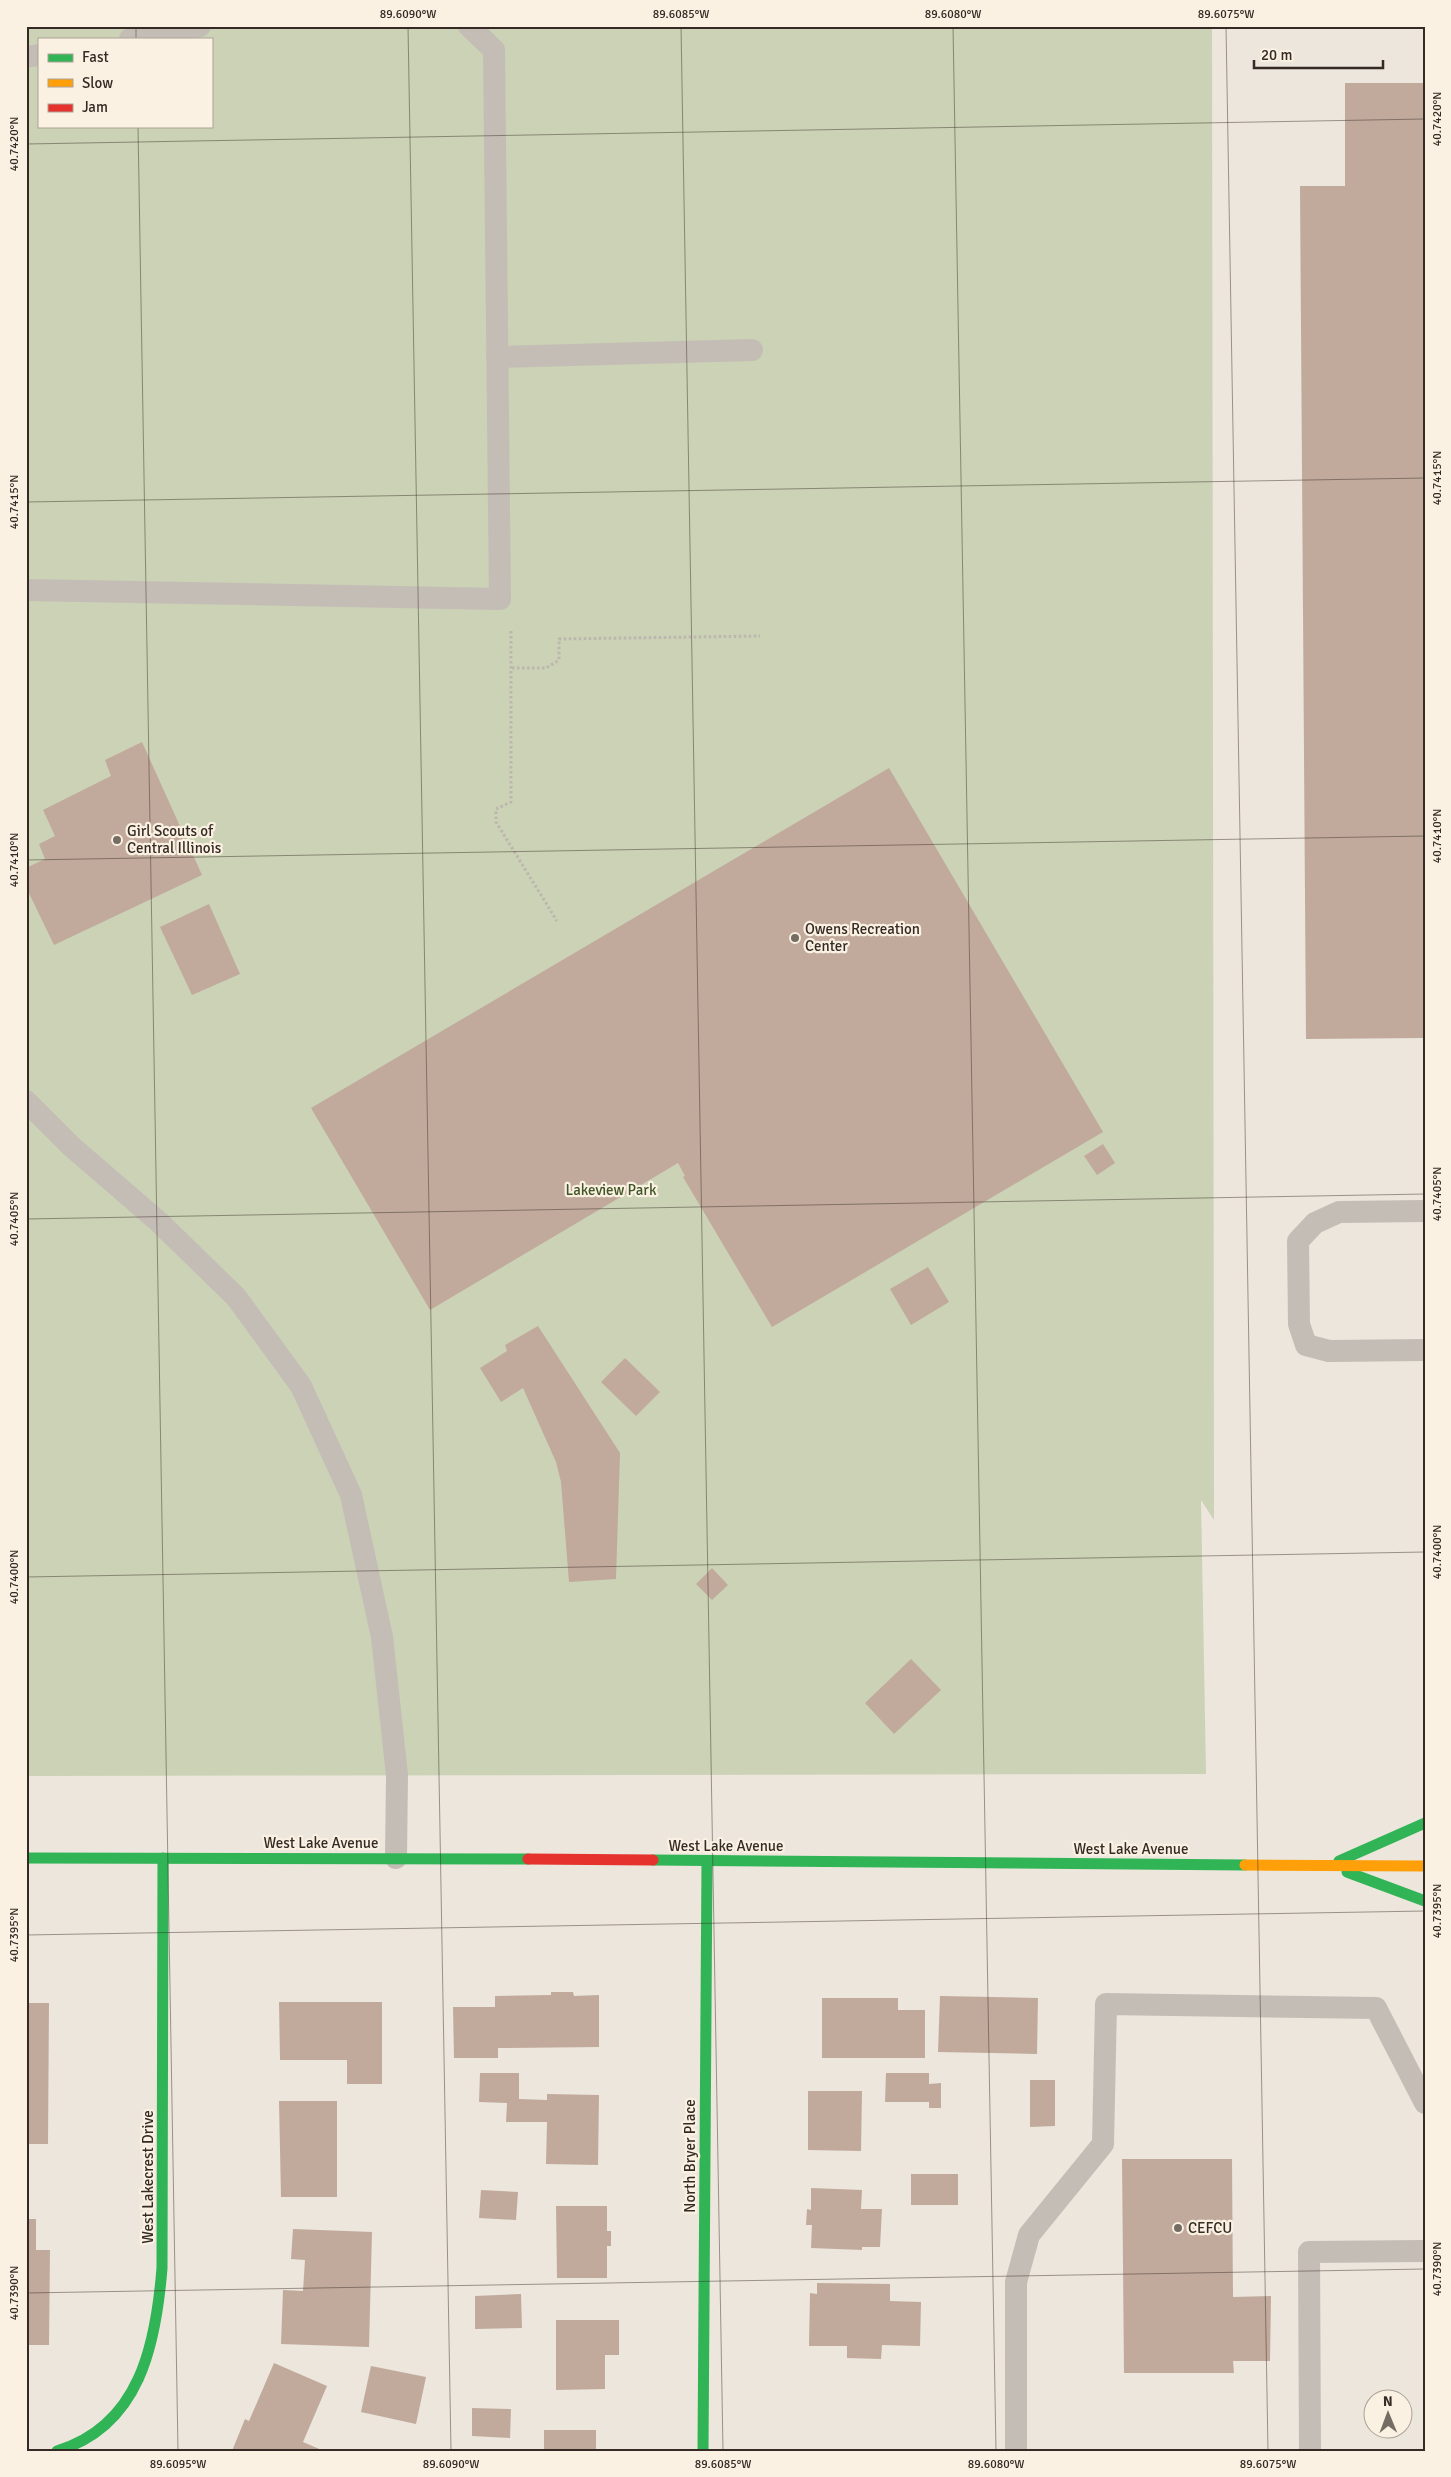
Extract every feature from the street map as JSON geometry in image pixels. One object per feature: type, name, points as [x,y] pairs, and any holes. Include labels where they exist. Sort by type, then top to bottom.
[{"type":"main road","points":[[1329,1865],[1425,1823]]},
{"type":"main road","name":"West Lake Avenue","points":[[26,1858],[396,1858],[1425,1866]]},
{"type":"main road","name":"West Lakecrest Drive","points":[[57,2451],[83,2440],[99,2429],[115,2415],[129,2398],[146,2369],[156,2329],[162,2268],[163,1858]]},
{"type":"main road","name":"North Bryer Place","points":[[703,2451],[707,1861]]},
{"type":"main road","points":[[1329,1865],[1425,1901]]},
{"type":"lane","points":[[135,38],[200,26]]},
{"type":"lane","points":[[26,590],[500,599],[494,50],[469,26]]},
{"type":"lane","points":[[497,357],[752,350]]},
{"type":"lane","points":[[26,1101],[71,1146],[159,1222],[236,1297],[301,1386],[351,1495],[382,1637],[397,1775],[396,1858]]},
{"type":"lane","points":[[1425,1211],[1339,1212],[1316,1223],[1298,1241],[1299,1324],[1306,1345],[1329,1351],[1425,1350]]},
{"type":"lane","points":[[1016,2451],[1016,2282],[1029,2235],[1103,2144],[1106,2004],[1376,2008],[1425,2103]]},
{"type":"lane","points":[[1310,2451],[1309,2252],[1425,2251]]},
{"type":"path","points":[[512,668],[546,668],[560,660],[559,639],[760,636]]},
{"type":"path","points":[[512,658],[511,802],[496,809],[496,822],[557,921]]},
{"type":"green space","name":"Lakeview Park","points":[[26,26],[1212,26],[1214,1520],[1201,1500],[1206,1774],[26,1776]]},
{"type":"building","points":[[1345,83],[1425,83],[1425,1038],[1306,1039],[1300,186],[1345,186]]},
{"type":"building","name":"Girl Scouts of Central Illinois","points":[[142,742],[202,875],[54,945],[26,887],[26,868],[45,859],[39,844],[55,836],[43,810],[111,776],[105,760]]},
{"type":"building","name":"Owens Recreation Center","points":[[889,768],[1103,1132],[772,1327],[683,1177],[685,1176],[678,1163],[430,1310],[311,1108]]},
{"type":"building","points":[[209,904],[240,974],[192,995],[160,927]]},
{"type":"building","points":[[1103,1144],[1115,1163],[1097,1175],[1084,1156]]},
{"type":"building","points":[[928,1267],[949,1302],[911,1325],[890,1289]]},
{"type":"building","points":[[538,1326],[620,1453],[616,1579],[569,1582],[561,1482],[556,1462],[523,1388],[501,1402],[480,1368],[507,1351],[505,1345]]},
{"type":"building","points":[[625,1358],[660,1392],[636,1416],[601,1382]]},
{"type":"building","points":[[712,1568],[728,1585],[712,1600],[696,1584]]},
{"type":"building","points":[[911,1659],[941,1690],[894,1734],[865,1703]]},
{"type":"building","points":[[551,1992],[573,1992],[574,1996],[599,1995],[599,2047],[498,2048],[498,2058],[454,2058],[453,2007],[495,2007],[495,1996],[551,1995]]},
{"type":"building","points":[[940,1996],[1038,1998],[1037,2054],[938,2052]]},
{"type":"building","points":[[822,1998],[898,1998],[898,2010],[925,2010],[925,2058],[822,2058]]},
{"type":"building","points":[[279,2002],[382,2002],[382,2084],[347,2084],[347,2060],[280,2060]]},
{"type":"building","points":[[26,2003],[49,2003],[48,2144],[26,2144]]},
{"type":"building","points":[[480,2073],[519,2073],[519,2099],[547,2100],[547,2094],[599,2095],[598,2165],[546,2164],[547,2122],[506,2122],[507,2103],[479,2102]]},
{"type":"building","points":[[886,2073],[929,2073],[929,2084],[941,2083],[941,2108],[929,2108],[929,2102],[885,2102]]},
{"type":"building","points":[[1030,2080],[1055,2080],[1055,2126],[1030,2127]]},
{"type":"building","points":[[808,2091],[862,2091],[861,2151],[808,2150]]},
{"type":"building","points":[[279,2101],[337,2101],[337,2197],[281,2197]]},
{"type":"building","name":"CEFCU","points":[[1122,2159],[1232,2159],[1233,2297],[1271,2296],[1270,2361],[1233,2361],[1234,2373],[1124,2373]]},
{"type":"building","points":[[911,2174],[958,2174],[958,2205],[911,2205]]},
{"type":"building","points":[[811,2188],[862,2190],[861,2209],[882,2209],[880,2247],[862,2247],[862,2250],[811,2248],[812,2225],[806,2225],[807,2209],[811,2210]]},
{"type":"building","points":[[481,2190],[518,2192],[516,2220],[479,2218]]},
{"type":"building","points":[[556,2206],[607,2206],[607,2231],[611,2231],[611,2246],[607,2246],[607,2278],[557,2278]]},
{"type":"building","points":[[26,2219],[36,2219],[36,2250],[50,2250],[49,2345],[26,2345]]},
{"type":"building","points":[[293,2229],[372,2232],[369,2347],[281,2344],[283,2290],[303,2291],[305,2260],[291,2259]]},
{"type":"building","points":[[817,2283],[890,2284],[890,2301],[921,2302],[920,2346],[882,2345],[881,2359],[847,2358],[847,2346],[809,2346],[810,2293],[817,2294]]},
{"type":"building","points":[[521,2294],[522,2328],[475,2329],[475,2296]]},
{"type":"building","points":[[556,2320],[619,2320],[619,2355],[605,2355],[605,2389],[556,2390]]},
{"type":"building","points":[[274,2363],[327,2386],[303,2442],[324,2451],[232,2451],[245,2419],[249,2421]]},
{"type":"building","points":[[371,2366],[426,2377],[416,2424],[361,2412]]},
{"type":"building","points":[[472,2408],[511,2409],[510,2438],[472,2436]]},
{"type":"building","points":[[544,2430],[596,2430],[596,2451],[544,2451]]},
{"type":"traffic: fast","points":[[1339,1861],[1425,1823]]},
{"type":"traffic: fast","points":[[26,1858],[528,1859]]},
{"type":"traffic: fast","points":[[57,2451],[85,2439],[108,2423],[125,2402],[138,2379],[148,2353],[155,2325],[162,2268],[163,1858]]},
{"type":"traffic: fast","points":[[653,1860],[1245,1865]]},
{"type":"traffic: fast","points":[[703,2451],[707,1861]]},
{"type":"traffic: fast","points":[[1347,1872],[1425,1901]]},
{"type":"traffic: slow","points":[[1245,1865],[1425,1866]]},
{"type":"traffic: jam","points":[[528,1859],[653,1860]]},
{"type":"place","name":"Girl Scouts of Central Illinois","points":[[117,840]]},
{"type":"place","name":"Owens Recreation Center","points":[[795,938]]},
{"type":"place","name":"CEFCU","points":[[1178,2228]]}]
